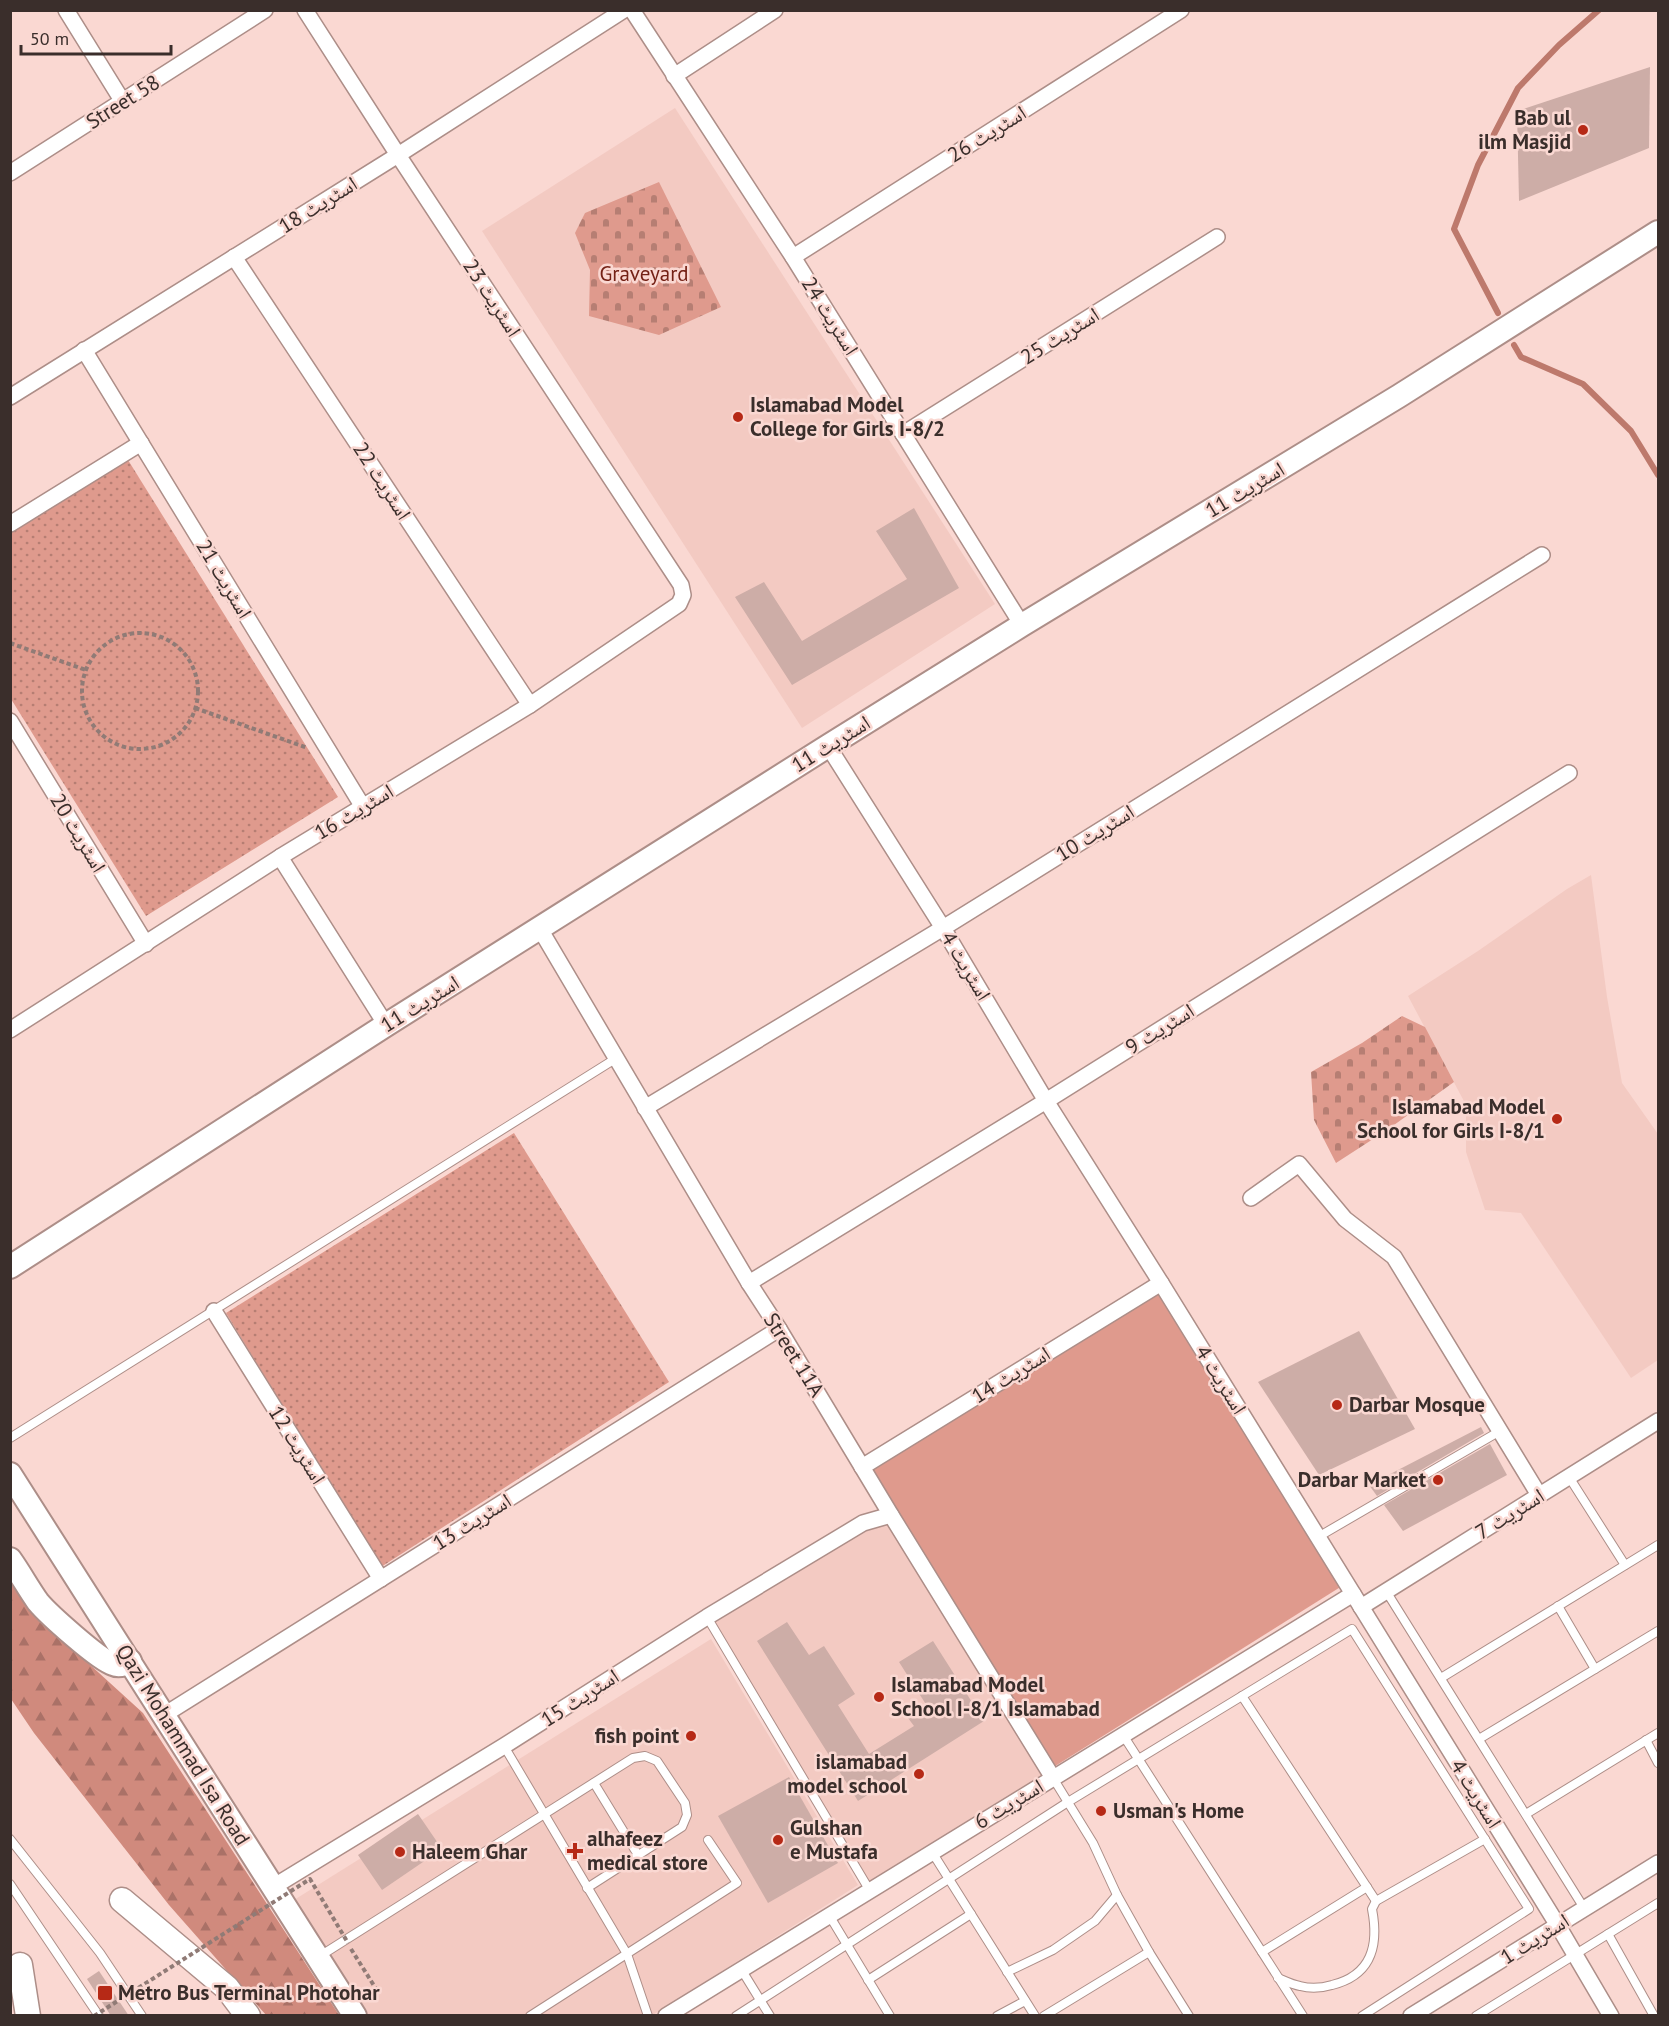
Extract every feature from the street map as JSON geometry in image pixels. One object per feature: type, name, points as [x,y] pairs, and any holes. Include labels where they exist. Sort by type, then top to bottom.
[{"type":"main road","points":[[122,1900],[227,1988],[248,2016]]},
{"type":"main road","points":[[20,1965],[28,2016]]},
{"type":"street","points":[[66,10],[123,102]]},
{"type":"street","name":"Street 58","points":[[10,173],[265,10]]},
{"type":"street","name":"اسٹریٹ 23","points":[[305,10],[398,156],[681,585]]},
{"type":"street","name":"اسٹریٹ 18","points":[[10,397],[398,156],[624,10]]},
{"type":"street","name":"اسٹریٹ 24","points":[[632,10],[793,257],[1022,626]]},
{"type":"street","points":[[674,76],[775,10]]},
{"type":"street","name":"اسٹریٹ 26","points":[[793,257],[1181,10]]},
{"type":"street","name":"اسٹریٹ 11","points":[[10,1267],[386,1025],[828,746],[1399,396],[1659,232]]},
{"type":"street","name":"اسٹریٹ 25","points":[[903,434],[1217,237]]},
{"type":"street","name":"اسٹریٹ 22","points":[[234,257],[530,705]]},
{"type":"street","name":"اسٹریٹ 21","points":[[84,351],[363,807]]},
{"type":"street","points":[[10,524],[141,443]]},
{"type":"street","name":"اسٹریٹ 10","points":[[645,1108],[943,928],[1542,555]]},
{"type":"street","name":"اسٹریٹ 16","points":[[10,1030],[280,857],[530,705],[679,604],[684,595],[681,585]]},
{"type":"street","name":"اسٹریٹ 20","points":[[10,721],[146,944]]},
{"type":"street","name":"اسٹریٹ 4","points":[[828,746],[943,928],[1046,1101],[1557,1924],[1611,2016]]},
{"type":"street","name":"اسٹریٹ 9","points":[[749,1283],[1046,1101],[1569,773]]},
{"type":"street","points":[[280,857],[386,1025]]},
{"type":"street","name":"Street 11A","points":[[540,928],[615,1059],[749,1283],[1053,1778]]},
{"type":"street","points":[[1251,1198],[1299,1164],[1345,1219],[1394,1257],[1539,1495]]},
{"type":"street","name":"اسٹریٹ 14","points":[[862,1467],[1161,1283]]},
{"type":"street","name":"اسٹریٹ 12","points":[[214,1311],[381,1579]]},
{"type":"street","name":"اسٹریٹ 13","points":[[164,1714],[779,1329]]},
{"type":"street","name":"اسٹریٹ 7","points":[[1361,1607],[1659,1421]]},
{"type":"street","name":"Qazi Mohammad Isa Road","points":[[10,1474],[355,2016]]},
{"type":"street","name":"اسٹریٹ 15","points":[[273,1887],[504,1746],[707,1617],[863,1523],[891,1515]]},
{"type":"street","points":[[10,1559],[39,1602],[80,1639],[109,1663],[124,1665],[130,1661]]},
{"type":"street","name":"اسٹریٹ 6","points":[[666,2016],[1353,1594]]},
{"type":"street","name":"اسٹریٹ 1","points":[[1412,2016],[1557,1924],[1659,1863]]},
{"type":"lane","points":[[10,1438],[615,1059]]},
{"type":"lane","points":[[1318,1537],[1500,1431]]},
{"type":"lane","points":[[1569,1477],[1625,1565]]},
{"type":"lane","points":[[1441,1678],[1659,1545]]},
{"type":"lane","points":[[1386,1591],[1584,1908]]},
{"type":"lane","points":[[1558,1606],[1595,1669]]},
{"type":"lane","points":[[707,1617],[870,1891]]},
{"type":"lane","points":[[736,2016],[1068,1802],[1352,1629],[1529,1909],[1362,2016]]},
{"type":"lane","points":[[1479,1739],[1659,1631]]},
{"type":"lane","points":[[1242,1696],[1376,1900]]},
{"type":"lane","points":[[1526,1814],[1659,1732]]},
{"type":"lane","points":[[1123,1735],[1303,2016]]},
{"type":"lane","points":[[1646,1740],[1659,1762]]},
{"type":"lane","points":[[504,1746],[627,1954],[648,2016]]},
{"type":"lane","points":[[317,1958],[633,1758],[645,1756],[657,1761],[685,1803],[687,1815],[682,1827],[587,1888]]},
{"type":"lane","points":[[1053,1778],[1093,1843],[1117,1895],[1149,1952],[1189,2016]]},
{"type":"lane","points":[[594,1783],[638,1855]]},
{"type":"lane","points":[[10,1839],[100,1953],[142,2016]]},
{"type":"lane","points":[[1278,1977],[1298,1986],[1321,1988],[1352,1978],[1365,1967],[1371,1955],[1376,1928],[1371,1909],[1376,1900],[1485,1839]]},
{"type":"lane","points":[[530,2016],[737,1883],[708,1840]]},
{"type":"lane","points":[[932,1851],[1035,2016]]},
{"type":"lane","points":[[10,1884],[99,2016]]},
{"type":"lane","points":[[1262,1952],[1367,1887]]},
{"type":"lane","points":[[1007,1972],[1053,1950],[1095,1922],[1117,1895]]},
{"type":"lane","points":[[1476,2016],[1659,1902]]},
{"type":"lane","points":[[868,1980],[971,1914]]},
{"type":"lane","points":[[829,1916],[890,2016]]},
{"type":"lane","points":[[1608,1934],[1654,2016]]},
{"type":"lane","points":[[1044,2016],[1149,1952]]},
{"type":"lane","points":[[741,1969],[770,2016]]},
{"type":"lane","points":[[997,2016],[1025,2001]]},
{"type":"path","points":[[147,633],[166,639],[182,650],[193,666],[198,684],[195,708],[190,721],[177,736],[161,745],[142,749],[123,746],[106,738],[92,725],[84,707],[82,689],[86,670],[95,653],[110,641],[128,634],[147,633]]},
{"type":"path","points":[[10,643],[86,670]]},
{"type":"path","points":[[195,708],[332,757]]},
{"type":"path","points":[[94,2016],[310,1879],[378,1992]]},
{"type":"shaded area","name":"Islamabad Model College for Girls I-8/2","points":[[675,108],[995,604],[802,728],[482,231]]},
{"type":"shaded area","name":"Islamabad Model School for Girls I-8/1","points":[[1591,875],[1607,997],[1622,1083],[1658,1134],[1658,1360],[1631,1378],[1521,1213],[1485,1210],[1466,1152],[1466,1105],[1408,996]]},
{"type":"shaded area","name":"Islamabad Model School I-8/1 Islamabad","points":[[891,1515],[1053,1778],[870,1891],[707,1617]]},
{"type":"shaded area","points":[[711,1639],[858,1885],[651,2016],[367,2015],[294,1900]]},
{"type":"green space","name":"Graveyard","points":[[659,182],[721,307],[659,335],[589,316],[590,270],[575,233],[585,213]]},
{"type":"green space","points":[[128,460],[338,797],[146,916],[11,699],[11,532]]},
{"type":"green space","points":[[1402,1016],[1425,1027],[1454,1082],[1336,1163],[1314,1120],[1311,1072],[1362,1043]]},
{"type":"green space","points":[[514,1133],[669,1382],[381,1567],[226,1313]]},
{"type":"green space","points":[[1161,1283],[1342,1586],[1052,1768],[862,1467]]},
{"type":"green space","points":[[10,1579],[32,1612],[143,1713],[339,2015],[266,2015],[169,1905],[34,1733],[11,1699]]},
{"type":"building","name":"Bab ul ilm Masjid","points":[[1650,67],[1649,148],[1519,201],[1517,111]]},
{"type":"building","points":[[914,508],[959,588],[792,685],[735,597],[764,582],[802,641],[907,579],[876,531]]},
{"type":"building","name":"Darbar Mosque","points":[[1359,1331],[1415,1429],[1319,1475],[1258,1382]]},
{"type":"building","points":[[1481,1427],[1484,1433],[1377,1496],[1369,1485]]},
{"type":"building","points":[[1490,1444],[1507,1475],[1403,1531],[1384,1505]]},
{"type":"building","points":[[787,1622],[809,1655],[824,1646],[855,1694],[838,1705],[869,1754],[914,1726],[908,1718],[927,1706],[899,1662],[933,1641],[984,1721],[858,1801],[757,1641]]},
{"type":"building","name":"Gulshan e Mustafa","points":[[789,1777],[838,1863],[768,1903],[718,1816]]},
{"type":"building","name":"Haleem Ghar","points":[[418,1814],[442,1849],[382,1890],[358,1855]]},
{"type":"building","name":"Metro Bus Terminal Photohar","points":[[99,1971],[129,2016],[111,2016],[87,1979]]},
{"type":"waterway","points":[[1498,313],[1454,229],[1478,165],[1518,88],[1559,45],[1599,10]]},
{"type":"waterway","points":[[1514,345],[1521,357],[1583,384],[1631,431],[1658,475]]},
{"type":"place","name":"Bab ul ilm Masjid","points":[[1583,130]]},
{"type":"place","name":"Islamabad Model College for Girls I-8/2","points":[[738,417]]},
{"type":"place","name":"Islamabad Model School for Girls I-8/1","points":[[1557,1119]]},
{"type":"place","name":"Darbar Mosque","points":[[1337,1405]]},
{"type":"place","name":"Darbar Market","points":[[1438,1480]]},
{"type":"place","name":"Islamabad Model School I-8/1 Islamabad","points":[[879,1697]]},
{"type":"place","name":"fish point","points":[[691,1736]]},
{"type":"place","name":"islamabad model school","points":[[919,1774]]},
{"type":"place","name":"Usman's Home","points":[[1101,1811]]},
{"type":"place","name":"Gulshan e Mustafa","points":[[778,1840]]},
{"type":"place","name":"alhafeez medical store","points":[[575,1851]]},
{"type":"place","name":"Haleem Ghar","points":[[400,1852]]},
{"type":"place","name":"Metro Bus Terminal Photohar","points":[[105,1993]]}]
